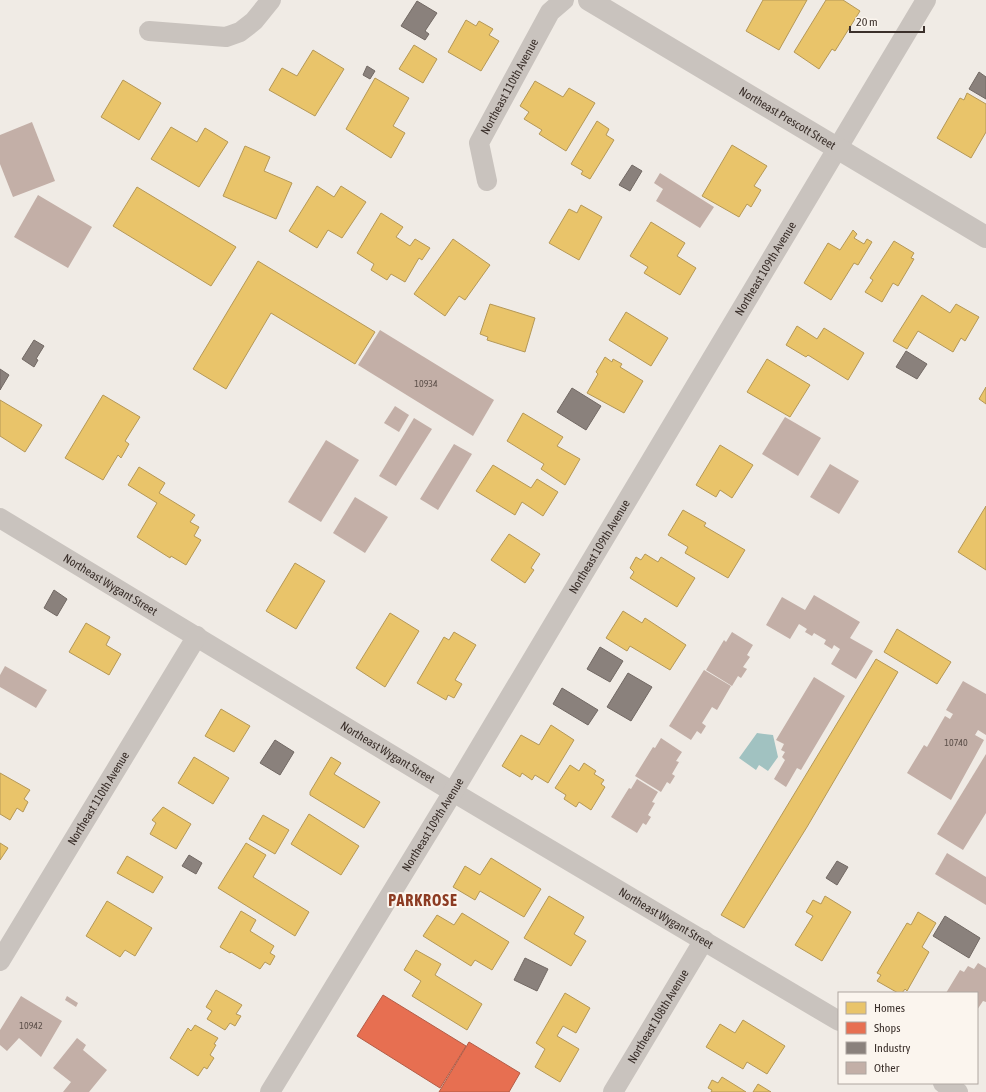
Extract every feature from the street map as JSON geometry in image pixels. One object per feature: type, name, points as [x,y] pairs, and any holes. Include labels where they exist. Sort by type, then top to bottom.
[{"type":"street","points":[[149,31],[226,37],[240,32],[254,21],[271,0]]},
{"type":"street","name":"Northeast 110th Avenue","points":[[487,182],[479,143],[550,12],[564,0]]},
{"type":"street","name":"Northeast Prescott Street","points":[[589,0],[838,147],[986,237]]},
{"type":"street","name":"Northeast 109th Avenue","points":[[270,1092],[453,792],[926,0]]},
{"type":"street","name":"Northeast Wygant Street","points":[[0,518],[198,636],[453,792],[838,1020]]},
{"type":"street","name":"Northeast 110th Avenue","points":[[0,961],[198,636]]},
{"type":"street","name":"Northeast 108th Avenue","points":[[613,1092],[704,940]]},
{"type":"street","points":[[945,1084],[958,1092]]},
{"type":"water","points":[[757,733],[773,735],[778,757],[768,771],[759,765],[756,770],[739,758]]},
{"type":"building: Homes","points":[[763,0],[807,0],[779,50],[746,31]]},
{"type":"building: Homes","points":[[826,0],[843,0],[860,11],[835,51],[832,49],[819,69],[794,52]]},
{"type":"building: Homes","points":[[466,20],[476,26],[479,21],[493,29],[489,35],[499,41],[481,71],[448,52]]},
{"type":"building: Homes","points":[[414,45],[437,59],[423,83],[399,69]]},
{"type":"building: Homes","points":[[313,50],[344,69],[315,116],[269,90],[282,68],[297,76]]},
{"type":"building: Homes","points":[[375,78],[409,98],[393,126],[405,133],[391,158],[346,129]]},
{"type":"building: Homes","points":[[123,80],[161,103],[139,140],[101,117]]},
{"type":"building: Homes","points":[[535,81],[563,97],[569,88],[595,103],[566,151],[539,134],[542,130],[524,119],[529,112],[520,106]]},
{"type":"building: Homes","points":[[967,93],[986,104],[986,132],[971,158],[937,138],[960,98],[964,100]]},
{"type":"building: Homes","points":[[597,121],[609,129],[606,135],[614,140],[590,179],[581,174],[583,171],[571,164]]},
{"type":"building: Homes","points":[[171,127],[197,142],[205,128],[228,142],[199,187],[151,159]]},
{"type":"building: Homes","points":[[732,145],[767,166],[754,186],[761,190],[751,207],[747,204],[739,217],[702,196]]},
{"type":"building: Homes","points":[[245,146],[270,157],[264,171],[292,183],[276,219],[223,196]]},
{"type":"building: Homes","points":[[317,186],[334,197],[341,186],[366,202],[342,238],[328,230],[317,248],[289,231]]},
{"type":"building: Homes","points":[[137,187],[236,247],[211,286],[113,226]]},
{"type":"building: Homes","points":[[581,205],[602,217],[579,260],[549,243],[569,209],[577,213]]},
{"type":"building: Homes","points":[[381,213],[403,227],[396,237],[410,246],[415,239],[430,248],[422,260],[419,258],[405,282],[391,274],[387,280],[371,270],[374,264],[357,253]]},
{"type":"building: Homes","points":[[651,222],[685,243],[677,256],[696,268],[680,295],[644,273],[648,267],[630,256]]},
{"type":"building: Homes","points":[[853,230],[857,234],[854,238],[864,244],[867,239],[872,242],[858,265],[854,263],[831,300],[804,283],[828,243],[840,250]]},
{"type":"building: Homes","points":[[453,239],[490,265],[465,300],[459,296],[445,316],[414,294]]},
{"type":"building: Homes","points":[[894,241],[914,253],[911,258],[914,259],[898,286],[893,283],[882,302],[865,292],[873,280],[870,278]]},
{"type":"building: Homes","points":[[258,261],[375,332],[355,364],[271,313],[226,389],[193,369]]},
{"type":"building: Homes","points":[[922,295],[950,313],[956,304],[979,317],[965,341],[961,338],[953,352],[918,331],[907,349],[893,341]]},
{"type":"building: Homes","points":[[490,304],[535,318],[525,352],[487,340],[488,337],[480,334]]},
{"type":"building: Homes","points":[[626,312],[668,338],[651,366],[609,340]]},
{"type":"building: Homes","points":[[797,326],[817,339],[824,328],[864,353],[848,380],[808,355],[806,357],[786,345]]},
{"type":"building: Homes","points":[[605,357],[612,362],[613,359],[622,364],[620,367],[643,381],[624,413],[587,393],[598,374],[596,372]]},
{"type":"building: Homes","points":[[767,359],[810,385],[790,417],[747,392]]},
{"type":"building: Homes","points":[[986,387],[986,404],[979,399]]},
{"type":"building: Homes","points":[[103,395],[140,417],[125,441],[129,444],[121,458],[118,455],[103,480],[65,458]]},
{"type":"building: Homes","points":[[0,400],[42,425],[25,452],[0,436]]},
{"type":"building: Homes","points":[[523,413],[563,437],[557,446],[580,459],[565,485],[541,469],[544,464],[507,441]]},
{"type":"building: Homes","points":[[720,445],[753,465],[732,498],[720,490],[716,497],[696,485]]},
{"type":"building: Homes","points":[[493,465],[531,488],[537,479],[558,492],[543,516],[522,502],[515,515],[476,491]]},
{"type":"building: Homes","points":[[139,467],[165,483],[159,493],[195,515],[190,522],[199,527],[194,536],[201,540],[186,565],[171,556],[170,558],[137,537],[157,503],[128,485]]},
{"type":"building: Homes","points":[[986,506],[986,570],[958,552]]},
{"type":"building: Homes","points":[[683,510],[706,523],[704,526],[745,550],[728,578],[685,553],[688,547],[668,535]]},
{"type":"building: Homes","points":[[509,534],[540,554],[531,568],[534,570],[525,583],[491,560]]},
{"type":"building: Homes","points":[[645,554],[658,562],[661,557],[695,578],[677,607],[630,578],[634,572],[630,568],[636,557],[641,560]]},
{"type":"building: Homes","points":[[295,563],[325,581],[296,629],[266,611]]},
{"type":"building: Homes","points":[[623,611],[642,623],[645,618],[686,645],[670,670],[630,646],[627,651],[606,638]]},
{"type":"building: Homes","points":[[390,613],[419,631],[385,687],[356,668]]},
{"type":"building: Homes","points":[[86,623],[110,637],[106,645],[121,654],[109,675],[69,652]]},
{"type":"building: Homes","points":[[897,629],[951,662],[937,684],[884,652]]},
{"type":"building: Homes","points":[[454,632],[476,645],[455,680],[462,684],[454,698],[448,695],[446,700],[417,683],[444,637],[449,640]]},
{"type":"building: Homes","points":[[876,659],[898,672],[807,827],[744,928],[721,915]]},
{"type":"building: Homes","points":[[221,709],[250,726],[234,752],[205,736]]},
{"type":"building: Homes","points":[[551,725],[574,740],[548,783],[535,775],[532,780],[522,773],[520,777],[502,766],[521,735],[539,745]]},
{"type":"building: Homes","points":[[194,757],[229,778],[213,804],[178,783]]},
{"type":"building: Homes","points":[[331,757],[341,763],[334,774],[380,802],[364,828],[310,795],[310,792]]},
{"type":"building: Homes","points":[[584,763],[596,771],[594,774],[604,780],[601,784],[605,787],[591,810],[579,802],[576,807],[564,799],[566,795],[555,788],[570,765],[579,771]]},
{"type":"building: Homes","points":[[0,773],[30,790],[24,799],[28,802],[23,812],[17,808],[10,820],[0,814]]},
{"type":"building: Homes","points":[[163,807],[191,824],[176,849],[150,834],[156,823],[152,820]]},
{"type":"building: Homes","points":[[309,814],[359,846],[341,875],[291,844]]},
{"type":"building: Homes","points":[[263,815],[289,830],[275,854],[249,839]]},
{"type":"building: Homes","points":[[0,843],[8,848],[0,860]]},
{"type":"building: Homes","points":[[246,843],[266,855],[253,877],[309,912],[295,936],[218,888]]},
{"type":"building: Homes","points":[[127,856],[163,877],[153,893],[117,873]]},
{"type":"building: Homes","points":[[491,858],[541,889],[524,917],[480,891],[475,900],[453,887],[465,866],[480,875]]},
{"type":"building: Homes","points":[[549,896],[584,917],[574,934],[586,941],[571,966],[524,938]]},
{"type":"building: Homes","points":[[825,896],[851,912],[822,961],[795,945],[813,916],[806,912],[813,900],[821,904]]},
{"type":"building: Homes","points":[[107,901],[152,928],[135,956],[125,950],[120,957],[86,936]]},
{"type":"building: Homes","points":[[241,911],[256,920],[250,931],[274,946],[270,953],[275,956],[270,965],[265,962],[260,969],[220,947]]},
{"type":"building: Homes","points":[[918,912],[936,923],[922,947],[929,952],[907,991],[905,989],[903,992],[896,992],[877,981],[881,975],[877,973],[907,923],[911,925]]},
{"type":"building: Homes","points":[[462,913],[509,942],[492,970],[475,960],[471,966],[423,936],[437,915],[454,925]]},
{"type":"building: Homes","points":[[416,950],[441,964],[435,975],[482,1004],[467,1030],[412,996],[421,981],[404,970]]},
{"type":"building: Homes","points":[[216,990],[242,1005],[236,1014],[241,1016],[235,1026],[230,1023],[225,1030],[207,1019],[212,1011],[206,1007]]},
{"type":"building: Homes","points":[[565,993],[590,1008],[576,1033],[563,1026],[557,1036],[579,1049],[560,1082],[535,1067],[545,1049],[536,1043]]},
{"type":"building: Homes","points":[[743,1020],[785,1046],[767,1074],[747,1062],[743,1069],[706,1047],[720,1024],[735,1033]]},
{"type":"building: Homes","points":[[195,1025],[218,1038],[210,1055],[214,1058],[207,1069],[204,1067],[198,1076],[170,1058],[188,1028],[191,1031]]},
{"type":"building: Homes","points":[[722,1077],[746,1092],[711,1092],[712,1090],[708,1088],[712,1080],[718,1083]]},
{"type":"building: Homes","points":[[758,1084],[771,1092],[753,1092]]},
{"type":"building: Shops","points":[[383,995],[466,1046],[440,1088],[357,1036]]},
{"type":"building: Shops","points":[[469,1042],[520,1073],[509,1092],[439,1092]]},
{"type":"building: Industry","points":[[417,1],[437,13],[425,31],[429,34],[425,40],[401,26]]},
{"type":"building: Industry","points":[[367,66],[375,71],[370,79],[363,75]]},
{"type":"building: Industry","points":[[979,72],[986,77],[986,99],[969,89]]},
{"type":"building: Industry","points":[[632,165],[642,171],[630,191],[619,185]]},
{"type":"building: Industry","points":[[34,340],[44,346],[36,359],[38,360],[34,367],[22,359]]},
{"type":"building: Industry","points":[[906,351],[927,364],[917,379],[896,367]]},
{"type":"building: Industry","points":[[0,369],[9,375],[0,390]]},
{"type":"building: Industry","points":[[572,388],[601,406],[586,430],[557,412]]},
{"type":"building: Industry","points":[[54,590],[67,599],[57,616],[44,608]]},
{"type":"building: Industry","points":[[600,647],[623,661],[610,682],[587,669]]},
{"type":"building: Industry","points":[[628,673],[652,687],[631,721],[607,707]]},
{"type":"building: Industry","points":[[562,688],[598,710],[588,725],[553,704]]},
{"type":"building: Industry","points":[[275,740],[294,752],[280,775],[260,763]]},
{"type":"building: Industry","points":[[189,855],[202,863],[196,874],[182,866]]},
{"type":"building: Industry","points":[[837,861],[848,867],[837,885],[826,878]]},
{"type":"building: Industry","points":[[945,916],[980,938],[969,958],[933,936]]},
{"type":"building: Industry","points":[[525,958],[548,969],[537,991],[514,980]]},
{"type":"building: Other","points":[[32,122],[55,181],[13,197],[0,164],[0,135]]},
{"type":"building: Other","points":[[660,173],[714,207],[700,228],[656,201],[663,189],[654,183]]},
{"type":"building: Other","points":[[38,195],[92,227],[68,268],[14,237]]},
{"type":"building: Other","points":[[380,330],[494,400],[473,436],[358,365]]},
{"type":"building: Other","points":[[395,406],[409,415],[399,432],[384,423]]},
{"type":"building: Other","points":[[785,417],[821,438],[798,476],[762,454]]},
{"type":"building: Other","points":[[414,418],[432,429],[396,486],[379,476]]},
{"type":"building: Other","points":[[326,440],[359,460],[321,522],[288,502]]},
{"type":"building: Other","points":[[454,444],[472,454],[438,510],[420,499]]},
{"type":"building: Other","points":[[830,464],[859,481],[839,514],[810,497]]},
{"type":"building: Other","points":[[355,497],[388,517],[365,553],[333,533]]},
{"type":"building: Other","points":[[814,595],[860,622],[850,638],[873,651],[856,679],[831,664],[840,649],[834,645],[832,649],[824,644],[826,640],[814,633],[812,636],[805,632],[807,629],[799,624],[790,639],[766,625],[782,597],[805,610]]},
{"type":"building: Other","points":[[732,632],[753,645],[747,655],[750,657],[743,667],[747,669],[741,678],[738,676],[732,686],[706,670],[724,640],[726,642]]},
{"type":"building: Other","points":[[5,666],[47,690],[36,708],[0,687],[0,675]]},
{"type":"building: Other","points":[[704,670],[731,686],[717,710],[712,707],[702,723],[706,726],[701,734],[697,731],[691,740],[669,726]]},
{"type":"building: Other","points":[[814,677],[845,696],[801,770],[797,768],[786,787],[774,779],[785,760],[782,757],[785,752],[781,750],[784,744],[776,740]]},
{"type":"building: Other","points":[[963,681],[986,694],[986,735],[978,730],[975,735],[984,740],[951,800],[907,773],[924,745],[927,747],[945,716],[950,719],[953,714],[946,710]]},
{"type":"building: Other","points":[[661,738],[682,752],[676,761],[679,762],[672,774],[675,776],[670,784],[667,782],[661,792],[635,776],[653,747],[655,748]]},
{"type":"building: Other","points":[[986,754],[986,813],[963,850],[937,834]]},
{"type":"building: Other","points":[[637,779],[658,792],[652,802],[655,803],[648,815],[651,817],[646,825],[643,823],[637,833],[611,817],[629,788],[631,789]]},
{"type":"building: Other","points":[[947,853],[986,877],[986,905],[935,874]]},
{"type":"building: Other","points":[[978,963],[986,968],[986,1002],[983,1001],[978,1008],[978,992],[947,992],[960,970],[964,972],[968,966],[974,969]]},
{"type":"building: Other","points":[[21,996],[62,1021],[41,1057],[19,1038],[7,1051],[0,1045],[0,1030]]},
{"type":"building: Other","points":[[67,996],[78,1003],[76,1007],[65,1000]]},
{"type":"building: Other","points":[[77,1038],[86,1045],[83,1050],[107,1070],[89,1092],[63,1092],[71,1082],[53,1068]]},
{"type":"district","name":"PARKROSE","points":[[423,900]]}]
